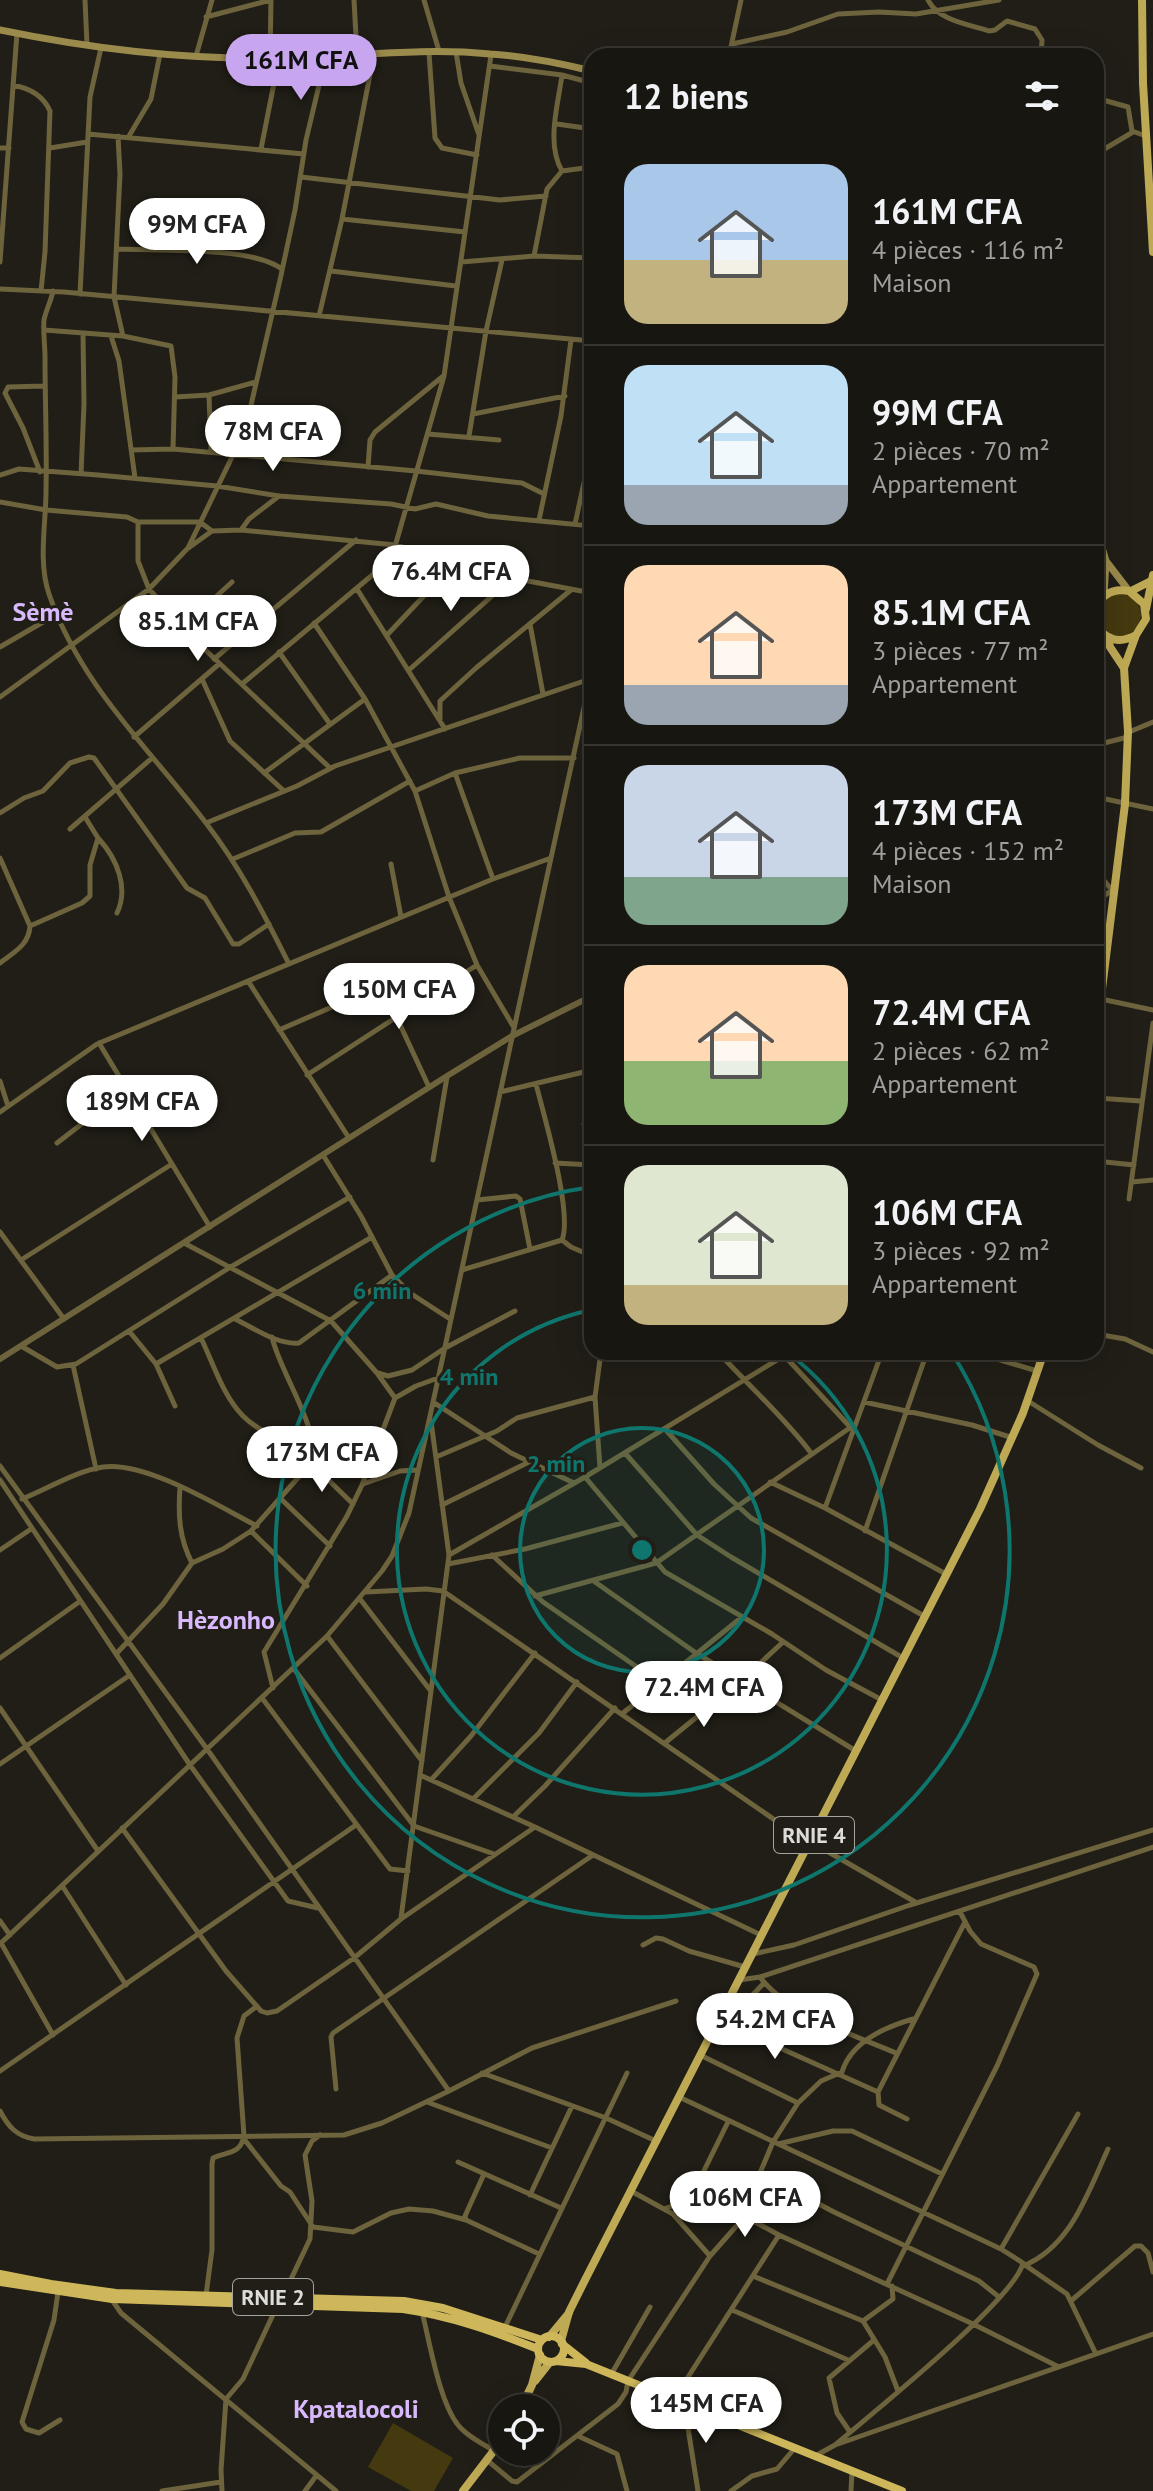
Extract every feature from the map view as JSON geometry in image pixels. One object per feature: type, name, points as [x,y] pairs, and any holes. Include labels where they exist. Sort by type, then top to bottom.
[{"type":"highway","name":"RNIE 2","points":[[0,2274],[111,2296],[206,2295],[422,2311],[476,2325],[539,2352]]},
{"type":"highway","name":"RNIE 2","points":[[0,2282],[58,2292],[111,2296],[404,2301],[443,2308],[546,2338]]},
{"type":"highway","points":[[586,2364],[561,2342],[546,2338],[539,2352],[553,2361],[586,2364],[902,2491]]},
{"type":"highway","points":[[553,2361],[562,2353],[561,2342]]},
{"type":"main road","points":[[1142,0],[1153,252]]},
{"type":"main road","points":[[0,30],[101,48],[160,54],[274,58],[456,52],[491,54],[584,70]]},
{"type":"main road","points":[[1104,554],[1104,596]]},
{"type":"main road","points":[[1106,561],[1130,591],[1141,599],[1146,610]]},
{"type":"main road","points":[[1104,596],[1111,591],[1130,591],[1152,578]]},
{"type":"main road","points":[[1104,945],[1125,804],[1128,735],[1124,668],[1136,635],[1143,628],[1152,578]]},
{"type":"main road","points":[[1104,638],[1117,641],[1136,635]]},
{"type":"main road","points":[[1104,639],[1124,668]]},
{"type":"main road","name":"RNIE 4","points":[[561,2342],[569,2312],[926,1617],[1013,1438],[1041,1360]]},
{"type":"main road","name":"RNIE 4","points":[[546,2338],[569,2312]]},
{"type":"main road","points":[[528,2394],[539,2352]]},
{"type":"main road","points":[[532,2385],[553,2361]]},
{"type":"main road","points":[[463,2491],[488,2461]]},
{"type":"street","points":[[85,0],[88,46]]},
{"type":"street","points":[[196,56],[212,0]]},
{"type":"street","points":[[206,17],[271,0],[274,58],[261,149]]},
{"type":"street","points":[[354,0],[357,55]]},
{"type":"street","points":[[424,0],[440,52]]},
{"type":"street","points":[[731,48],[741,0]]},
{"type":"street","points":[[928,0],[933,10],[948,19],[989,31],[1007,21],[1031,27],[1038,32],[1042,48]]},
{"type":"street","points":[[732,44],[787,32],[838,14],[879,12],[905,15],[999,0]]},
{"type":"street","points":[[0,262],[17,33]]},
{"type":"street","points":[[80,294],[92,82],[101,48]]},
{"type":"street","points":[[456,52],[461,83],[479,136]]},
{"type":"street","points":[[429,53],[435,138],[442,148],[477,155]]},
{"type":"street","points":[[129,136],[151,99],[160,54]]},
{"type":"street","points":[[319,316],[342,219],[374,54]]},
{"type":"street","points":[[242,684],[385,564],[395,545],[444,376],[491,54]]},
{"type":"street","points":[[187,549],[233,455],[242,444],[326,56]]},
{"type":"street","points":[[490,66],[584,81]]},
{"type":"street","points":[[562,75],[554,148],[562,171]]},
{"type":"street","points":[[13,85],[32,90],[49,107],[50,148],[41,291]]},
{"type":"street","points":[[1104,100],[1128,107],[1133,132]]},
{"type":"street","points":[[557,124],[584,128]]},
{"type":"street","points":[[1104,149],[1133,132],[1146,136]]},
{"type":"street","points":[[118,136],[120,174],[114,297],[123,336]]},
{"type":"street","points":[[50,148],[88,138],[129,136],[304,154]]},
{"type":"street","points":[[0,148],[9,148]]},
{"type":"street","points":[[534,256],[550,184],[562,171],[584,168]]},
{"type":"street","points":[[301,177],[500,200],[546,196]]},
{"type":"street","points":[[342,219],[465,232]]},
{"type":"street","points":[[118,249],[248,257],[267,260],[282,269]]},
{"type":"street","points":[[461,262],[534,256],[584,258]]},
{"type":"street","points":[[469,436],[486,331],[502,260]]},
{"type":"street","points":[[331,271],[456,286]]},
{"type":"street","points":[[0,289],[53,291],[584,340]]},
{"type":"street","points":[[53,291],[44,330],[43,473],[45,579],[57,614],[71,646],[114,712],[233,859],[289,964]]},
{"type":"street","points":[[44,330],[123,336],[171,346],[175,397],[173,449]]},
{"type":"street","points":[[81,474],[83,334]]},
{"type":"street","points":[[111,336],[119,361],[135,478]]},
{"type":"street","points":[[539,520],[565,396],[571,339]]},
{"type":"street","points":[[368,467],[370,440],[375,432],[444,376]]},
{"type":"street","points":[[175,397],[209,395],[257,382]]},
{"type":"street","points":[[43,473],[5,393],[8,387],[45,386]]},
{"type":"street","points":[[209,395],[211,452]]},
{"type":"street","points":[[473,414],[565,396]]},
{"type":"street","points":[[428,434],[499,440]]},
{"type":"street","points":[[131,450],[173,449],[416,471],[522,483],[544,494]]},
{"type":"street","points":[[0,475],[19,469],[135,478],[419,509],[436,504],[476,514],[584,525]]},
{"type":"street","points":[[575,524],[584,483]]},
{"type":"street","points":[[241,530],[249,519],[279,496]]},
{"type":"street","points":[[0,502],[46,510],[115,515],[138,522],[200,522],[212,531]]},
{"type":"street","points":[[138,522],[138,561],[149,589],[217,662],[330,768]]},
{"type":"street","points":[[0,697],[149,589],[187,549],[212,531],[241,530],[395,545],[512,578],[584,591]]},
{"type":"street","points":[[134,737],[357,540]]},
{"type":"street","points":[[387,635],[455,563]]},
{"type":"street","points":[[409,670],[512,578]]},
{"type":"street","points":[[183,627],[232,582]]},
{"type":"street","points":[[357,589],[445,729]]},
{"type":"street","points":[[429,702],[440,701],[572,589]]},
{"type":"street","points":[[0,647],[57,614]]},
{"type":"street","points":[[314,623],[365,699],[415,791],[449,897],[477,965],[514,1027]]},
{"type":"street","points":[[530,624],[543,694]]},
{"type":"street","points":[[279,652],[330,724]]},
{"type":"street","points":[[202,679],[225,735],[284,791]]},
{"type":"street","points":[[206,823],[330,768],[584,681]]},
{"type":"street","points":[[264,773],[365,699]]},
{"type":"street","points":[[440,701],[440,719]]},
{"type":"street","points":[[53,2035],[0,1944],[327,1636],[366,1592],[392,1556],[403,1531],[431,1416],[584,709]]},
{"type":"street","points":[[1104,742],[1153,722]]},
{"type":"street","points":[[0,813],[24,798],[43,791],[70,763],[89,757],[99,762],[187,888],[205,898],[234,946],[269,924]]},
{"type":"street","points":[[70,829],[152,758]]},
{"type":"street","points":[[415,791],[455,773],[520,758],[574,758]]},
{"type":"street","points":[[455,773],[493,879]]},
{"type":"street","points":[[233,859],[295,833],[321,832],[410,781]]},
{"type":"street","points":[[1104,799],[1153,809]]},
{"type":"street","points":[[85,817],[111,854],[122,885],[123,900],[117,913]]},
{"type":"street","points":[[30,926],[89,898],[90,865],[98,838]]},
{"type":"street","points":[[0,858],[30,926],[30,934],[21,947],[0,963]]},
{"type":"street","points":[[0,1112],[99,1043],[449,897],[551,858]]},
{"type":"street","points":[[391,864],[401,917]]},
{"type":"street","points":[[1104,879],[1114,889],[1104,896]]},
{"type":"street","points":[[307,1075],[477,965]]},
{"type":"street","points":[[279,1030],[422,968],[441,987]]},
{"type":"street","points":[[248,981],[349,1138]]},
{"type":"street","points":[[0,1359],[429,1087],[512,1036],[584,1000]]},
{"type":"street","points":[[1104,1000],[1153,1010]]},
{"type":"street","points":[[396,1016],[429,1087]]},
{"type":"street","points":[[1129,1199],[1153,1023]]},
{"type":"street","points":[[99,1043],[210,1227]]},
{"type":"street","points":[[500,1092],[584,1072]]},
{"type":"street","points":[[433,1160],[447,1076]]},
{"type":"street","points":[[0,1081],[8,1106]]},
{"type":"street","points":[[536,1084],[555,1163],[564,1227],[562,1240]]},
{"type":"street","points":[[57,1143],[127,1089]]},
{"type":"street","points":[[1104,1099],[1141,1101]]},
{"type":"street","points":[[323,1155],[350,1197],[392,1275],[426,1305],[450,1319]]},
{"type":"street","points":[[1104,1162],[1134,1165]]},
{"type":"street","points":[[555,1163],[584,1165]]},
{"type":"street","points":[[21,1260],[172,1164]]},
{"type":"street","points":[[1132,1182],[1153,1180]]},
{"type":"street","points":[[477,1200],[516,1196],[520,1199],[530,1249]]},
{"type":"street","points":[[21,1346],[57,1367],[73,1365],[350,1197]]},
{"type":"street","points":[[0,1232],[64,1319]]},
{"type":"street","points":[[156,1364],[372,1237]]},
{"type":"street","points":[[462,1270],[562,1240]]},
{"type":"street","points":[[562,1240],[584,1253]]},
{"type":"street","points":[[184,1243],[331,1321],[395,1398]]},
{"type":"street","points":[[234,1319],[272,1337],[291,1344],[299,1343],[392,1275]]},
{"type":"street","points":[[377,1373],[401,1375],[515,1311]]},
{"type":"street","points":[[129,1331],[156,1364],[175,1406]]},
{"type":"street","points":[[1104,1335],[1125,1339],[1153,1352]]},
{"type":"street","points":[[116,1654],[163,1604],[192,1563],[223,1549],[257,1526],[311,1463],[314,1443],[295,1394],[275,1355],[272,1337]]},
{"type":"street","points":[[201,1338],[234,1406],[245,1418],[264,1431],[314,1454]]},
{"type":"street","points":[[600,1360],[595,1397],[600,1468]]},
{"type":"street","points":[[725,1360],[790,1425],[811,1453]]},
{"type":"street","points":[[449,1555],[585,1477],[774,1360]]},
{"type":"street","points":[[791,1360],[852,1428]]},
{"type":"street","points":[[825,1508],[879,1360]]},
{"type":"street","points":[[865,1531],[924,1360]]},
{"type":"street","points":[[1001,1360],[1038,1371]]},
{"type":"street","points":[[73,1365],[96,1469]]},
{"type":"street","points":[[273,1688],[264,1652],[307,1586],[353,1504],[395,1398],[438,1378]]},
{"type":"street","points":[[436,1457],[501,1429],[517,1418],[595,1397]]},
{"type":"street","points":[[1028,1401],[1141,1468]]},
{"type":"street","points":[[433,1402],[482,1437],[574,1483]]},
{"type":"street","points":[[864,1402],[972,1425],[1013,1438]]},
{"type":"street","points":[[401,1919],[449,1555],[431,1416]]},
{"type":"street","points":[[535,1596],[656,1563],[811,1453],[852,1428]]},
{"type":"street","points":[[665,1429],[737,1507],[926,1617]]},
{"type":"street","points":[[625,1452],[697,1535],[904,1659]]},
{"type":"street","points":[[442,1505],[528,1462]]},
{"type":"street","points":[[311,1463],[353,1504]]},
{"type":"street","points":[[0,1466],[207,1749],[449,2091]]},
{"type":"street","points":[[22,1499],[96,1469],[121,1467],[180,1487],[257,1526]]},
{"type":"street","points":[[362,1485],[400,1471],[419,1470]]},
{"type":"street","points":[[585,1477],[665,1572],[883,1701]]},
{"type":"street","points":[[0,1480],[79,1602],[273,1882],[288,1901],[319,1909]]},
{"type":"street","points":[[770,1482],[825,1508],[946,1574]]},
{"type":"street","points":[[180,1487],[179,1528],[183,1546],[192,1563]]},
{"type":"street","points":[[280,1498],[330,1546]]},
{"type":"street","points":[[447,1564],[622,1523]]},
{"type":"street","points":[[0,1550],[31,1529]]},
{"type":"street","points":[[251,1531],[307,1586]]},
{"type":"street","points":[[492,1555],[535,1596],[660,1683]]},
{"type":"street","points":[[54,1563],[64,1556]]},
{"type":"street","points":[[595,1582],[696,1653],[856,1751]]},
{"type":"street","points":[[366,1592],[443,1591],[785,1827],[917,1903]]},
{"type":"street","points":[[360,1599],[431,1691]]},
{"type":"street","points":[[0,1658],[79,1602]]},
{"type":"street","points":[[623,1713],[742,1617]]},
{"type":"street","points":[[327,1636],[422,1761]]},
{"type":"street","points":[[666,1742],[783,1642]]},
{"type":"street","points":[[431,1780],[471,1736],[535,1653]]},
{"type":"street","points":[[294,1669],[414,1826],[494,1854]]},
{"type":"street","points":[[0,1764],[130,1675]]},
{"type":"street","points":[[474,1798],[539,1733],[577,1682]]},
{"type":"street","points":[[262,1698],[390,1869],[408,1871]]},
{"type":"street","points":[[0,1708],[98,1851]]},
{"type":"street","points":[[513,1817],[615,1708]]},
{"type":"street","points":[[420,1775],[761,1935]]},
{"type":"street","points":[[0,2071],[356,1825]]},
{"type":"street","points":[[122,1828],[226,1971],[267,2013],[277,2011],[354,1958],[401,1919],[535,1827]]},
{"type":"street","points":[[752,1954],[794,1945],[917,1903],[1153,1830]]},
{"type":"street","points":[[738,1980],[762,1980],[1153,1847]]},
{"type":"street","points":[[336,2089],[333,2033],[593,1854]]},
{"type":"street","points":[[63,1887],[126,1985]]},
{"type":"street","points":[[863,2321],[893,2299],[889,2285],[904,2246],[1010,2038],[1037,1974],[1034,1967],[981,1944],[960,1912]]},
{"type":"street","points":[[0,1921],[10,1935]]},
{"type":"street","points":[[907,2119],[879,2105],[878,2092],[965,1922]]},
{"type":"street","points":[[643,1945],[656,1938],[663,1939],[689,1951],[745,1967]]},
{"type":"street","points":[[713,2030],[721,2028],[728,2021],[762,1980]]},
{"type":"street","points":[[762,1980],[806,2012],[896,2053]]},
{"type":"street","points":[[0,2111],[11,2128],[29,2138],[344,2135],[382,2123],[532,2048],[676,2001]]},
{"type":"street","points":[[206,2295],[212,2250],[212,2164],[217,2156],[232,2154],[239,2149],[244,2137],[237,2038],[244,2016],[257,2006]]},
{"type":"street","points":[[515,2483],[618,2404],[626,2392],[628,2381],[710,2256],[742,2215],[760,2173],[798,2103],[821,2081],[842,2072],[847,2058],[883,2028],[913,2019]]},
{"type":"street","points":[[728,2021],[836,2075],[878,2092]]},
{"type":"street","points":[[700,2055],[798,2103]]},
{"type":"street","points":[[482,2073],[606,2118],[656,2141]]},
{"type":"street","points":[[505,2327],[627,2073]]},
{"type":"street","points":[[678,2096],[1019,2259],[1072,2300],[1096,2354]]},
{"type":"street","points":[[427,2102],[552,2148]]},
{"type":"street","points":[[530,2195],[572,2106]]},
{"type":"street","points":[[1001,2249],[1078,2114]]},
{"type":"street","points":[[690,2199],[729,2121]]},
{"type":"street","points":[[776,2143],[833,2131],[852,2131],[942,2174]]},
{"type":"street","points":[[222,2491],[226,2399],[243,2379],[306,2251],[313,2227],[311,2185],[305,2155],[312,2141],[320,2135]]},
{"type":"street","points":[[244,2137],[281,2186],[290,2192],[313,2227],[353,2232],[391,2213],[409,2209],[433,2211],[466,2220],[539,2254]]},
{"type":"street","points":[[815,2457],[835,2445],[973,2324],[1024,2265],[1043,2256],[1065,2233],[1079,2211],[1108,2149]]},
{"type":"street","points":[[458,2162],[561,2208]]},
{"type":"street","points":[[760,2173],[979,2281],[999,2297]]},
{"type":"street","points":[[466,2220],[484,2174]]},
{"type":"street","points":[[631,2191],[678,2219],[710,2256]]},
{"type":"street","points":[[664,2209],[690,2199],[713,2199],[779,2235],[1059,2367]]},
{"type":"street","points":[[674,2399],[779,2235]]},
{"type":"street","points":[[1072,2300],[1135,2246],[1145,2249],[1153,2272]]},
{"type":"street","points":[[753,2276],[863,2321],[892,2373],[898,2391]]},
{"type":"street","points":[[58,2292],[54,2320],[22,2422],[26,2429],[39,2433],[60,2420]]},
{"type":"street","points":[[111,2296],[121,2313],[336,2491]]},
{"type":"street","points":[[611,2374],[650,2307]]},
{"type":"street","points":[[732,2310],[848,2360]]},
{"type":"street","points":[[422,2311],[437,2375],[454,2419],[464,2431],[488,2447]]},
{"type":"street","points":[[835,2445],[1153,2334]]},
{"type":"street","points":[[850,2432],[837,2413],[829,2378],[874,2340]]},
{"type":"street","points":[[684,2403],[698,2491]]},
{"type":"street","points":[[578,2436],[617,2454],[627,2491]]},
{"type":"street","points":[[731,2491],[752,2476],[777,2469],[794,2449]]},
{"type":"street","points":[[494,2466],[515,2483],[518,2491]]},
{"type":"street","points":[[851,2491],[852,2471]]},
{"type":"street","points":[[305,2491],[317,2475]]},
{"type":"street","points":[[162,2491],[221,2482]]},
{"type":"shaded area","points":[[1120,594],[1135,600],[1141,615],[1135,630],[1120,636],[1105,630],[1105,600]]},
{"type":"shaded area","points":[[393,2423],[453,2458],[434,2491],[411,2491],[368,2467]]},
{"type":"district","name":"Sèmè","points":[[43,611]]},
{"type":"district","name":"Hèzonho","points":[[226,1619]]},
{"type":"district","name":"Kpatalocoli","points":[[356,2408]]}]
